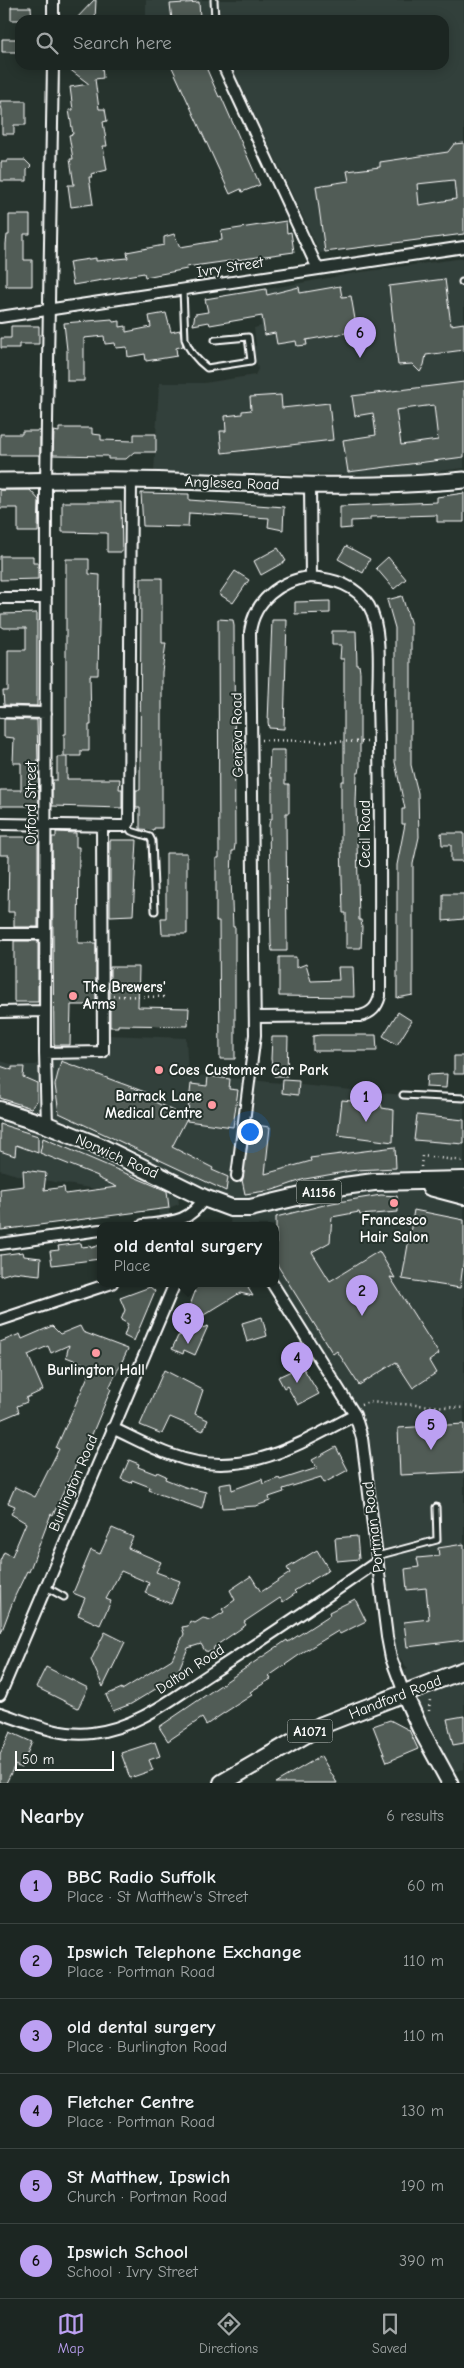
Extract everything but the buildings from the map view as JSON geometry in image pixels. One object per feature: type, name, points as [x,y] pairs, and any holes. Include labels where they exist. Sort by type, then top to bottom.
[{"type":"main road","name":"Norwich Road","points":[[0,1110],[47,1125],[129,1160],[204,1198],[231,1208],[256,1207],[344,1186],[412,1176]]},
{"type":"main road","points":[[412,1176],[464,1180]]},
{"type":"main road","points":[[412,1176],[464,1196]]},
{"type":"main road","name":"Handford Road","points":[[224,1782],[322,1725],[464,1670]]},
{"type":"street","points":[[53,0],[53,15]]},
{"type":"street","name":"Orford Street","points":[[47,1125],[45,1053],[46,482],[53,70]]},
{"type":"street","points":[[225,70],[318,269]]},
{"type":"street","name":"Ivry Street","points":[[0,317],[464,247]]},
{"type":"street","points":[[0,824],[102,826],[127,824],[130,818],[131,480]]},
{"type":"street","name":"Anglesea Road","points":[[0,481],[131,480],[310,486],[411,486],[464,480]]},
{"type":"street","points":[[310,486],[311,578]]},
{"type":"street","name":"Geneva Road","points":[[237,1176],[255,1035],[251,621],[261,603],[276,590],[293,581],[311,578]]},
{"type":"street","name":"Cecil Road","points":[[255,1017],[360,1016],[369,1013],[378,1002],[380,996],[377,632],[374,617],[363,598],[347,585],[334,579],[311,578]]},
{"type":"street","points":[[0,598],[46,598]]},
{"type":"street","points":[[0,712],[46,713]]},
{"type":"street","points":[[45,1053],[103,1052],[102,826]]},
{"type":"street","points":[[0,934],[46,934]]},
{"type":"street","points":[[0,1012],[45,1012]]},
{"type":"street","points":[[160,1222],[187,1217],[197,1210],[204,1198]]},
{"type":"street","points":[[0,1244],[97,1230]]},
{"type":"street","points":[[0,1320],[100,1287]]},
{"type":"street","name":"Burlington Road","points":[[0,1695],[173,1287]]},
{"type":"street","name":"Portman Road","points":[[275,1287],[354,1411],[362,1438],[391,1658],[404,1693],[448,1782]]},
{"type":"street","points":[[112,1428],[172,1456],[218,1464],[245,1463],[272,1457],[295,1447],[354,1411]]},
{"type":"street","name":"Dalton Road","points":[[0,1713],[50,1730],[70,1734],[114,1729],[147,1715],[264,1639],[377,1559]]},
{"type":"lane","points":[[214,0],[215,15]]},
{"type":"lane","points":[[183,290],[185,340],[200,363],[207,368],[251,361],[248,337],[215,340]]},
{"type":"lane","points":[[127,824],[131,831],[150,837],[152,841],[155,911]]},
{"type":"lane","points":[[403,1095],[464,1098]]},
{"type":"lane","points":[[377,1559],[437,1540],[436,1507]]},
{"type":"lane","points":[[46,1586],[64,1597]]},
{"type":"path","points":[[252,740],[379,742]]},
{"type":"path","points":[[104,996],[168,997]]},
{"type":"path","points":[[412,1176],[421,1171],[422,1156],[464,1161]]},
{"type":"path","points":[[354,1411],[369,1402],[464,1408]]},
{"type":"shaded area","points":[[146,0],[464,0],[464,234],[320,253],[233,70],[449,70],[449,15],[146,15]]},
{"type":"shaded area","points":[[464,258],[464,468],[407,475],[154,472],[159,383],[204,383],[255,375],[258,369],[253,346],[256,346],[254,328],[261,326],[259,312],[271,310],[267,289],[361,272]]},
{"type":"shaded area","points":[[108,1035],[186,1038],[188,1074],[403,1095],[464,1098],[464,1769],[445,1774],[397,1673],[408,1669],[393,1649],[362,1438],[278,1287],[279,1222],[230,1222],[231,1208],[183,1187],[178,1196],[179,1204],[169,1208],[170,1222],[159,1222],[158,1197],[130,1195],[20,1176],[0,1170],[0,1061],[15,1065],[36,1065],[45,1053],[105,1056]]},
{"type":"place","name":"Ipswich School","points":[[360,358]]},
{"type":"place","name":"The Brewers' Arms","points":[[73,996]]},
{"type":"place","name":"Coes Customer Car Park","points":[[159,1070]]},
{"type":"place","name":"Barrack Lane Medical Centre","points":[[212,1105]]},
{"type":"place","name":"BBC Radio Suffolk","points":[[366,1122]]},
{"type":"place","name":"Francesco Hair Salon","points":[[394,1203]]},
{"type":"place","name":"Ipswich Telephone Exchange","points":[[362,1316]]},
{"type":"place","name":"old dental surgery","points":[[188,1344]]},
{"type":"place","name":"Burlington Hall","points":[[96,1353]]},
{"type":"place","name":"Fletcher Centre","points":[[297,1383]]},
{"type":"place","name":"St Matthew, Ipswich","points":[[431,1450]]}]
